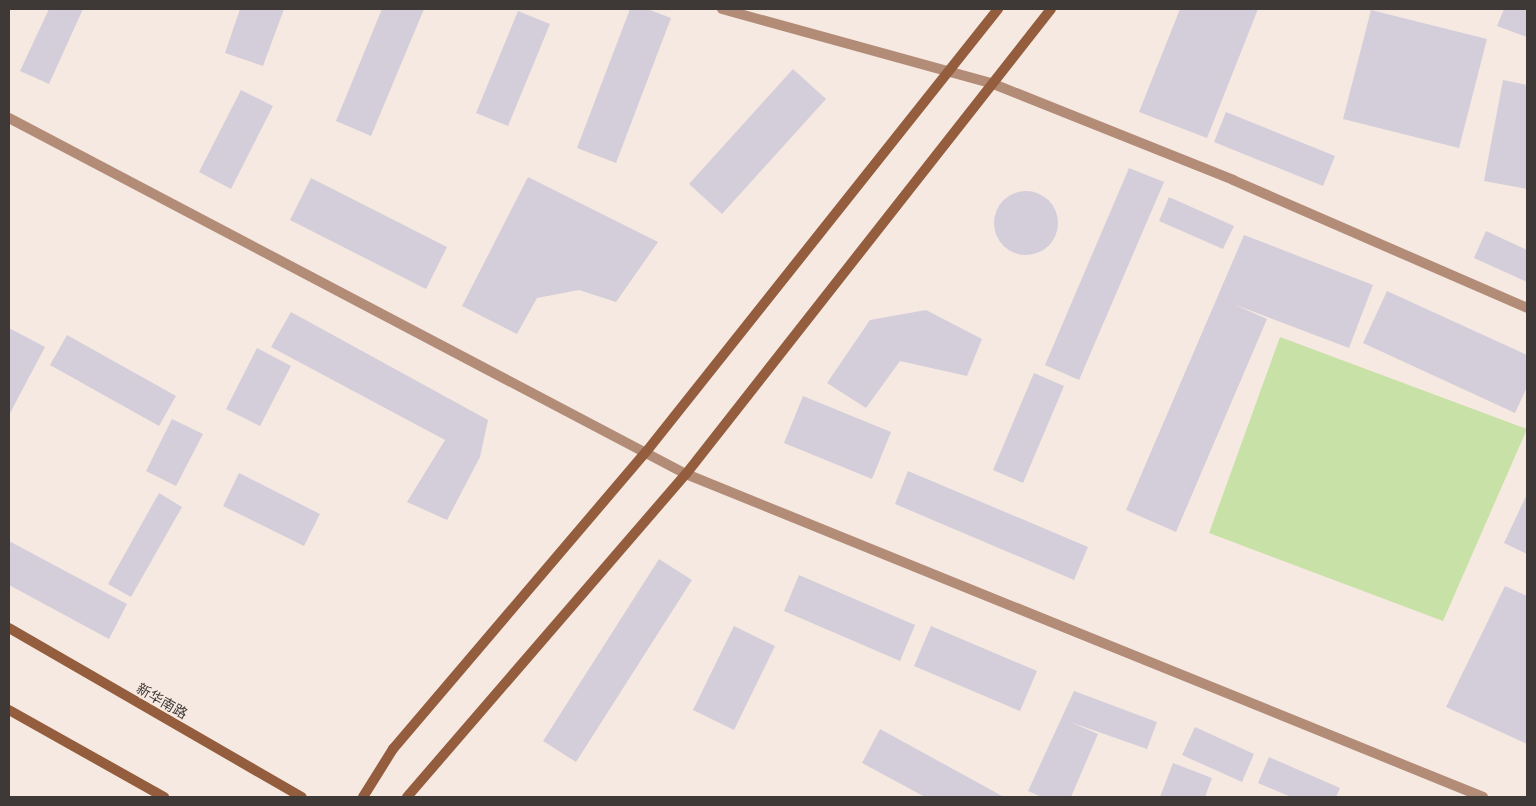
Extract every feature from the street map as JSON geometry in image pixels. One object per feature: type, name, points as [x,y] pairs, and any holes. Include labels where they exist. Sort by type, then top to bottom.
[{"type":"main road","points":[[364,797],[394,749],[646,452],[947,70],[998,9]]},
{"type":"main road","points":[[406,797],[686,474],[1051,9]]},
{"type":"main road","name":"新华南路","points":[[9,628],[302,797]]},
{"type":"main road","points":[[9,710],[164,797]]},
{"type":"street","points":[[722,9],[947,70],[991,84],[1233,180],[1527,308]]},
{"type":"street","points":[[9,118],[686,474],[1483,797]]},
{"type":"green space","points":[[1280,337],[1527,429],[1443,621],[1209,533]]},
{"type":"building","points":[[49,9],[83,9],[49,84],[20,71]]},
{"type":"building","points":[[240,9],[284,9],[263,66],[225,53]]},
{"type":"building","points":[[382,9],[424,9],[371,136],[336,121]]},
{"type":"building","points":[[630,9],[647,9],[671,18],[616,163],[577,148]]},
{"type":"building","points":[[1180,9],[1258,9],[1207,138],[1139,112]]},
{"type":"building","points":[[1504,9],[1527,9],[1527,37],[1497,26]]},
{"type":"building","points":[[1371,10],[1487,39],[1459,148],[1343,119]]},
{"type":"building","points":[[518,11],[550,24],[508,126],[476,113]]},
{"type":"building","points":[[793,69],[826,99],[722,214],[689,184]]},
{"type":"building","points":[[1503,80],[1527,85],[1527,189],[1484,181]]},
{"type":"building","points":[[241,90],[273,106],[231,189],[199,172]]},
{"type":"building","points":[[1226,112],[1335,156],[1323,186],[1214,142]]},
{"type":"building","points":[[1129,168],[1164,182],[1079,380],[1045,365]]},
{"type":"building","points":[[528,177],[658,242],[616,302],[579,290],[537,298],[517,334],[462,306]]},
{"type":"building","points":[[311,178],[447,247],[426,289],[290,220]]},
{"type":"building","points":[[1026,191],[1044,196],[1049,200],[1053,205],[1058,223],[1053,241],[1049,246],[1044,250],[1026,255],[1008,250],[1003,246],[999,241],[994,223],[999,205],[1003,200],[1008,196]]},
{"type":"building","points":[[1169,197],[1234,226],[1223,249],[1159,221]]},
{"type":"building","points":[[1486,231],[1527,250],[1527,282],[1474,258]]},
{"type":"building","points":[[1244,235],[1373,285],[1349,348],[1233,304],[1267,319],[1176,532],[1126,510]]},
{"type":"building","points":[[1387,291],[1527,355],[1527,387],[1515,413],[1363,343]]},
{"type":"building","points":[[926,310],[982,339],[967,376],[900,361],[866,408],[827,383],[870,320]]},
{"type":"building","points":[[291,312],[488,420],[480,457],[447,520],[407,502],[445,440],[271,347]]},
{"type":"building","points":[[9,328],[45,347],[9,415]]},
{"type":"building","points":[[67,335],[176,396],[159,426],[50,365]]},
{"type":"building","points":[[257,348],[291,366],[260,426],[226,409]]},
{"type":"building","points":[[1034,373],[1064,386],[1023,483],[993,470]]},
{"type":"building","points":[[803,396],[891,432],[872,479],[784,443]]},
{"type":"building","points":[[172,419],[203,434],[176,486],[146,471]]},
{"type":"building","points":[[908,471],[1088,547],[1074,580],[895,504]]},
{"type":"building","points":[[239,473],[320,514],[304,546],[223,506]]},
{"type":"building","points":[[159,493],[182,507],[131,597],[108,584]]},
{"type":"building","points":[[1527,494],[1527,554],[1504,543]]},
{"type":"building","points":[[9,541],[127,604],[109,639],[9,585]]},
{"type":"building","points":[[659,559],[692,580],[576,762],[543,741]]},
{"type":"building","points":[[799,575],[915,625],[900,661],[784,611]]},
{"type":"building","points":[[1505,586],[1527,596],[1527,744],[1446,707]]},
{"type":"building","points":[[734,626],[775,646],[734,730],[693,710]]},
{"type":"building","points":[[931,626],[1037,671],[1020,711],[914,666]]},
{"type":"building","points":[[1074,691],[1157,722],[1147,749],[1070,722],[1098,734],[1071,797],[1042,797],[1028,791]]},
{"type":"building","points":[[1195,727],[1254,754],[1242,782],[1182,755]]},
{"type":"building","points":[[880,729],[1004,797],[925,797],[862,763]]},
{"type":"building","points":[[1269,757],[1340,788],[1336,797],[1291,797],[1258,783]]},
{"type":"building","points":[[1173,763],[1212,778],[1205,797],[1160,797]]}]
